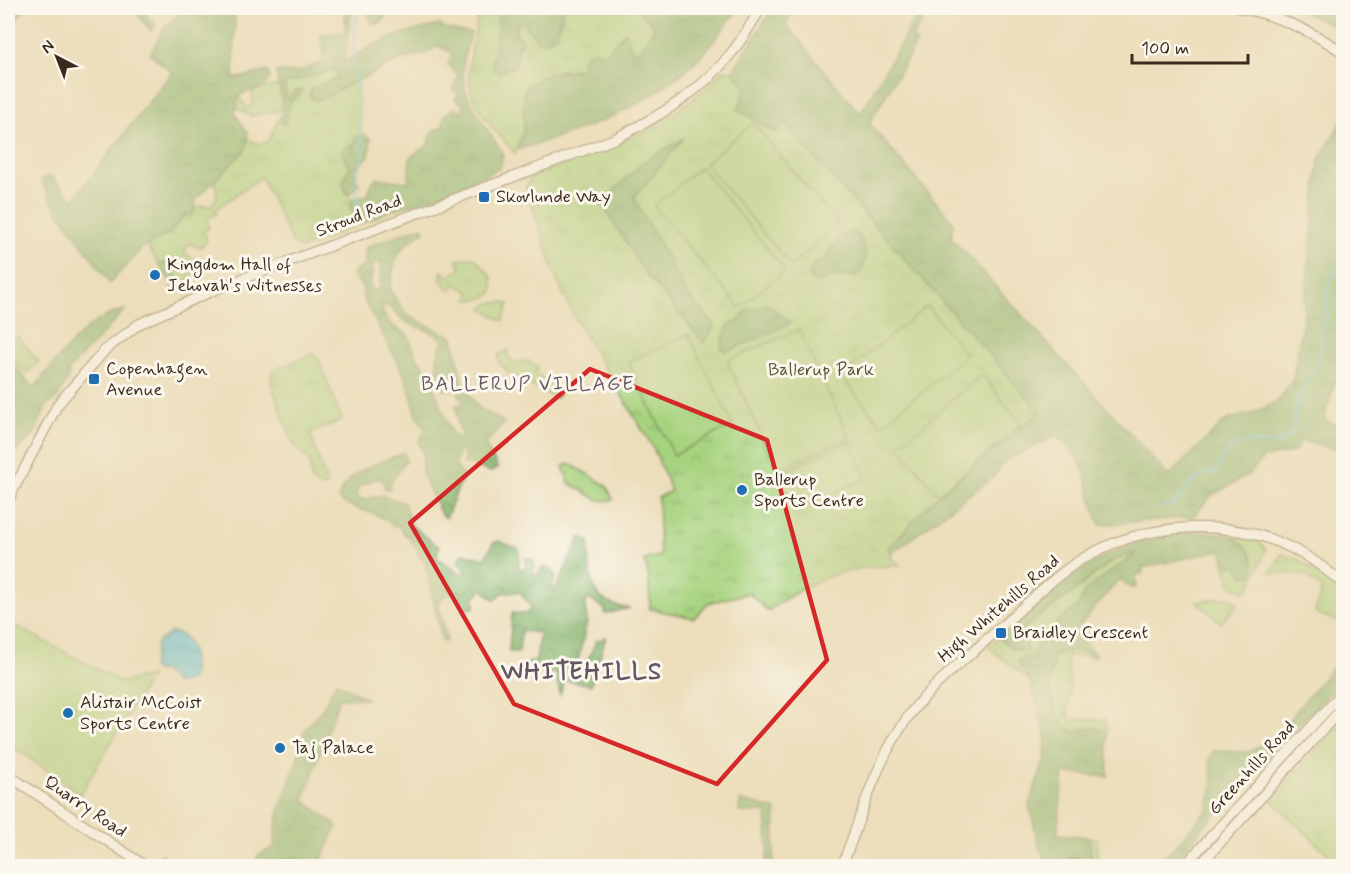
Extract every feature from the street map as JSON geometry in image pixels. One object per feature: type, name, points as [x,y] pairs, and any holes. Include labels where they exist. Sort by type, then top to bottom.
[{"type":"street","name":"Stroud Road","points":[[8,500],[58,404],[105,350],[139,324],[221,287],[614,139],[658,117],[703,82],[733,51],[761,8]]},
{"type":"street","points":[[1240,8],[1277,18],[1325,40],[1344,52]]},
{"type":"street","name":"High Whitehills Road","points":[[842,867],[871,786],[905,721],[927,695],[967,658],[1055,579],[1082,560],[1134,537],[1197,526],[1238,531],[1276,541],[1300,552],[1344,584]]},
{"type":"street","name":"Greenhills Road","points":[[1184,867],[1344,691]]},
{"type":"street","name":"Greenhills Road","points":[[1199,867],[1344,706]]},
{"type":"street","name":"Quarry Road","points":[[8,775],[145,867]]},
{"type":"highlighted area","points":[[590,369],[767,440],[827,660],[717,784],[514,704],[410,523]]},
{"type":"green space","points":[[8,8],[26,8],[8,31]]},
{"type":"green space","points":[[132,8],[152,8],[146,15],[156,25],[151,31]]},
{"type":"green space","points":[[186,8],[235,8],[234,79],[268,71],[270,78],[265,85],[238,96],[235,114],[248,133],[246,149],[197,198],[192,216],[186,213],[168,234],[142,248],[110,283],[55,207],[41,180],[50,176],[73,200],[172,72],[150,54],[165,26]]},
{"type":"green space","points":[[345,8],[352,8],[344,63],[378,43],[415,30],[441,25],[443,28],[471,33],[465,52],[464,82],[473,106],[503,156],[500,168],[481,178],[372,220],[356,217],[350,209],[352,199],[368,195],[371,183],[377,178],[408,182],[410,157],[428,145],[433,130],[442,128],[445,114],[455,108],[462,112],[464,106],[455,98],[459,94],[453,90],[458,75],[448,64],[452,53],[438,46],[429,52],[400,60],[318,100],[311,98],[311,89],[339,78],[334,69],[284,84],[287,99],[295,91],[303,90],[290,102],[285,124],[279,120],[284,107],[276,72],[299,72],[324,61],[321,35],[345,32]]},
{"type":"green space","points":[[377,8],[383,10],[385,16],[383,22],[377,24],[371,22],[369,16],[371,10]]},
{"type":"green space","points":[[543,8],[563,8],[557,35],[545,41],[537,40],[524,22],[518,23],[515,31],[522,42],[520,46],[517,45],[516,65],[500,73],[493,69],[492,59],[497,52],[493,46],[498,29],[498,15]]},
{"type":"green space","points":[[563,8],[637,8],[655,27],[635,57],[625,32],[605,55],[583,60],[583,69],[561,70],[524,91],[524,130],[515,153],[486,119],[470,89],[470,64],[477,19],[498,15],[495,39],[517,58],[518,37],[515,31],[518,23],[524,22],[537,40],[561,25]]},
{"type":"green space","points":[[637,8],[740,8],[699,58],[658,91],[591,126],[517,150],[524,130],[524,91],[543,76],[583,69],[583,60],[587,53],[596,51],[605,55],[625,32],[635,56],[655,27]]},
{"type":"green space","points":[[773,8],[794,8],[786,24],[860,114],[921,8],[931,8],[912,38],[917,42],[869,124],[953,222],[951,238],[1169,476],[1226,420],[1253,413],[1278,401],[1293,380],[1303,317],[1319,160],[1343,118],[1343,354],[1324,419],[1343,429],[1341,446],[1343,451],[1300,441],[1294,452],[1263,458],[1250,474],[1212,495],[1193,517],[1100,525],[1082,467],[1076,457],[1055,436],[1006,460],[993,477],[892,553],[888,548],[933,500],[1040,412],[785,124],[775,132],[738,110],[746,87],[733,71]]},
{"type":"green space","points":[[1296,8],[1343,8],[1343,31]]},
{"type":"green space","name":"Ballerup Park","points":[[769,14],[869,123],[953,222],[951,238],[1093,393],[1056,436],[1006,460],[993,477],[889,555],[901,566],[864,568],[831,576],[799,591],[768,611],[749,593],[708,603],[694,618],[650,609],[649,577],[644,560],[660,556],[658,497],[671,491],[654,449],[574,317],[558,283],[526,187],[530,178],[651,129],[692,100],[723,70],[733,71]]},
{"type":"green space","points":[[334,69],[340,77],[311,90],[309,94],[318,100],[357,81],[361,135],[354,139],[356,148],[354,154],[351,145],[350,170],[342,180],[345,191],[352,199],[350,209],[356,217],[370,220],[301,249],[292,242],[261,177],[215,210],[217,214],[207,219],[209,229],[204,231],[207,241],[199,248],[189,243],[184,253],[196,260],[196,272],[179,287],[170,291],[175,281],[173,266],[165,263],[159,265],[147,245],[168,234],[187,214],[192,216],[196,207],[212,205],[217,197],[215,180],[245,149],[247,139],[266,142],[278,120],[284,124],[290,102],[300,94],[287,99],[284,84]]},
{"type":"green space","points":[[278,80],[283,110],[251,116],[237,108],[238,96],[247,108],[250,108],[253,103],[252,91],[278,85]]},
{"type":"green space","points":[[753,123],[838,225],[791,266],[705,163]]},
{"type":"green space","points":[[363,134],[371,139],[369,156],[354,170],[359,184],[349,194],[344,183],[350,166],[345,161],[342,151],[352,144],[354,153],[356,148],[354,139]]},
{"type":"green space","points":[[684,138],[634,198],[688,295],[715,325],[704,343],[645,273],[601,203],[643,162]]},
{"type":"green space","points":[[700,167],[785,270],[740,308],[654,206]]},
{"type":"green space","points":[[422,226],[425,231],[408,243],[398,255],[390,291],[408,316],[453,337],[464,387],[479,408],[505,423],[485,444],[498,468],[491,472],[463,463],[465,454],[459,450],[455,465],[463,476],[446,518],[441,514],[422,474],[423,451],[418,443],[425,429],[417,416],[405,376],[363,298],[363,288],[351,273],[364,266],[366,247]],"holes":[[[380,262],[380,290],[372,290],[370,286],[374,263]],[[381,304],[395,311],[408,323],[431,332],[443,340],[438,354],[438,370],[444,390],[456,389],[464,404],[456,405],[458,424],[463,436],[457,437],[452,434],[428,372],[418,359],[408,335],[390,323],[384,315]]]},
{"type":"green space","points":[[851,231],[859,234],[865,250],[865,261],[856,276],[833,276],[820,284],[810,280],[809,275],[815,263],[822,262],[840,236]]},
{"type":"green space","points":[[475,258],[492,277],[493,291],[482,299],[467,300],[471,293],[455,284],[450,291],[440,279],[442,271],[449,276],[461,268],[457,260]]},
{"type":"green space","points":[[165,263],[173,265],[176,276],[173,286],[159,265]]},
{"type":"green space","points":[[490,303],[509,304],[503,321],[483,309]]},
{"type":"green space","points":[[768,305],[791,323],[729,351],[721,347],[728,325],[738,322],[746,311]]},
{"type":"green space","points":[[927,306],[967,355],[881,425],[841,376]]},
{"type":"green space","points":[[125,310],[69,370],[68,378],[58,398],[46,406],[35,434],[13,453],[8,469],[8,367],[14,366],[34,388],[86,330],[98,320]]},
{"type":"green space","points":[[799,329],[849,437],[777,470],[727,361]]},
{"type":"green space","points":[[688,334],[733,425],[674,455],[628,362]]},
{"type":"green space","points":[[18,336],[39,362],[25,374],[8,353],[8,345]]},
{"type":"green space","points":[[509,350],[508,356],[515,362],[528,361],[538,367],[535,373],[560,390],[559,395],[555,398],[510,374],[499,363],[498,355]]},
{"type":"green space","points":[[313,353],[319,360],[342,420],[310,433],[327,484],[324,487],[312,481],[309,460],[294,446],[271,383],[272,371]]},
{"type":"green space","points":[[982,374],[1021,424],[938,494],[899,446]]},
{"type":"green space","points":[[850,441],[867,478],[795,511],[778,474]]},
{"type":"green space","points":[[404,453],[406,461],[394,477],[389,489],[384,488],[383,479],[375,479],[358,487],[356,495],[363,500],[381,495],[404,503],[411,525],[439,547],[436,557],[460,573],[468,575],[458,561],[463,553],[485,558],[493,543],[499,541],[519,549],[519,569],[526,568],[525,558],[532,559],[535,565],[533,573],[536,576],[542,568],[550,568],[556,576],[551,590],[554,592],[581,537],[589,541],[591,577],[594,587],[606,601],[616,606],[630,608],[605,614],[605,609],[588,598],[585,607],[587,621],[578,661],[581,664],[589,658],[596,641],[606,637],[591,685],[564,680],[560,696],[556,673],[535,672],[523,680],[518,676],[528,663],[536,661],[540,633],[521,631],[519,652],[509,652],[512,613],[525,614],[532,608],[520,592],[502,593],[495,600],[482,589],[474,598],[475,607],[462,611],[458,592],[447,594],[438,601],[447,641],[442,641],[425,562],[417,554],[420,551],[396,524],[393,526],[380,517],[352,507],[338,499],[348,481],[356,475],[375,464]]},
{"type":"green space","points":[[570,464],[606,485],[613,499],[598,500],[569,483],[563,466]]},
{"type":"green space","points":[[1194,532],[1224,534],[1238,540],[1253,558],[1251,575],[1245,576],[1236,565],[1225,566],[1221,550],[1142,568],[1143,573],[1135,576],[1137,586],[1132,589],[1120,579],[1074,632],[1095,654],[1073,650],[1055,655],[1049,681],[1056,715],[1065,727],[1074,731],[1096,728],[1107,731],[1108,777],[1064,773],[1057,834],[1089,837],[1091,854],[1084,855],[1082,861],[1073,857],[1068,862],[1070,866],[1048,866],[1039,847],[1029,804],[1045,759],[1046,737],[1029,678],[1018,661],[1024,656],[1034,659],[1033,653],[1039,643],[1047,640],[1058,621],[1079,606],[1085,591],[1137,552],[1108,563],[1029,624],[1023,632],[1028,651],[1013,649],[1001,640],[1009,626],[1073,575],[1094,562],[1139,542]]},
{"type":"green space","points":[[1232,536],[1258,541],[1266,550],[1248,591],[1231,586],[1225,566],[1236,565],[1245,576],[1252,555]]},
{"type":"green space","points":[[1137,552],[1085,591],[1079,606],[1058,621],[1047,640],[1039,643],[1033,653],[1034,659],[1019,665],[1025,670],[1030,681],[988,647],[999,638],[1013,649],[1027,651],[1023,632],[1029,624],[1108,564]]},
{"type":"green space","points":[[1282,554],[1299,560],[1337,587],[1336,589],[1343,595],[1343,623],[1315,613],[1322,588],[1303,574],[1270,573]]},
{"type":"green space","points":[[1225,597],[1238,604],[1221,623],[1197,602]]},
{"type":"green space","name":"Alistair McCoist Sports Centre","points":[[8,622],[121,682],[151,676],[80,794],[8,743]]},
{"type":"green space","points":[[1343,646],[1343,679],[1243,783],[1180,854],[1163,866],[1142,866],[1169,853],[1208,809],[1213,783],[1209,759],[1213,751],[1249,752],[1276,735],[1338,661]]},
{"type":"green space","points":[[1073,650],[1084,650],[1095,656],[1067,656],[1070,719],[1106,720],[1107,731],[1074,731],[1065,727],[1056,715],[1049,681],[1055,655]]},
{"type":"green space","points":[[336,682],[367,699],[339,698],[304,800],[337,826],[319,866],[252,866],[258,855],[274,847],[278,813],[295,767],[304,731],[323,708]]},
{"type":"green space","points":[[1343,720],[1344,866],[1340,866],[1271,800]]},
{"type":"green space","points":[[740,800],[776,810],[773,866],[765,866],[768,849],[766,812],[739,812]]},
{"type":"green space","points":[[1089,837],[1097,839],[1097,866],[1070,866],[1068,862],[1073,857],[1090,863]]},
{"type":"green space","points":[[161,854],[187,866],[162,866]]},
{"type":"water","points":[[172,632],[185,638],[193,658],[192,680],[176,684],[163,671],[156,672],[152,667],[157,642]]},
{"type":"waterway","points":[[357,8],[353,45],[363,155],[356,176],[357,205]]},
{"type":"waterway","points":[[1244,442],[1278,444],[1292,434],[1296,406],[1320,355],[1323,326],[1327,318],[1328,285],[1337,269],[1340,251],[1338,238],[1344,225]]},
{"type":"waterway","points":[[1160,507],[1174,504],[1196,479],[1217,470],[1228,451],[1239,444]]},
{"type":"place","name":"Skovlunde Way","points":[[484,197]]},
{"type":"place","name":"Kingdom Hall of Jehovah's Witnesses","points":[[155,275]]},
{"type":"place","name":"Copenhagen Avenue","points":[[94,379]]},
{"type":"place","name":"Ballerup Sports Centre","points":[[742,490]]},
{"type":"place","name":"Braidley Crescent","points":[[1001,633]]},
{"type":"place","name":"Alistair McCoist Sports Centre","points":[[68,713]]},
{"type":"place","name":"Taj Palace","points":[[280,748]]},
{"type":"district","name":"BALLERUP VILLAGE","points":[[528,384]]},
{"type":"district","name":"WHITEHILLS","points":[[582,672]]}]
